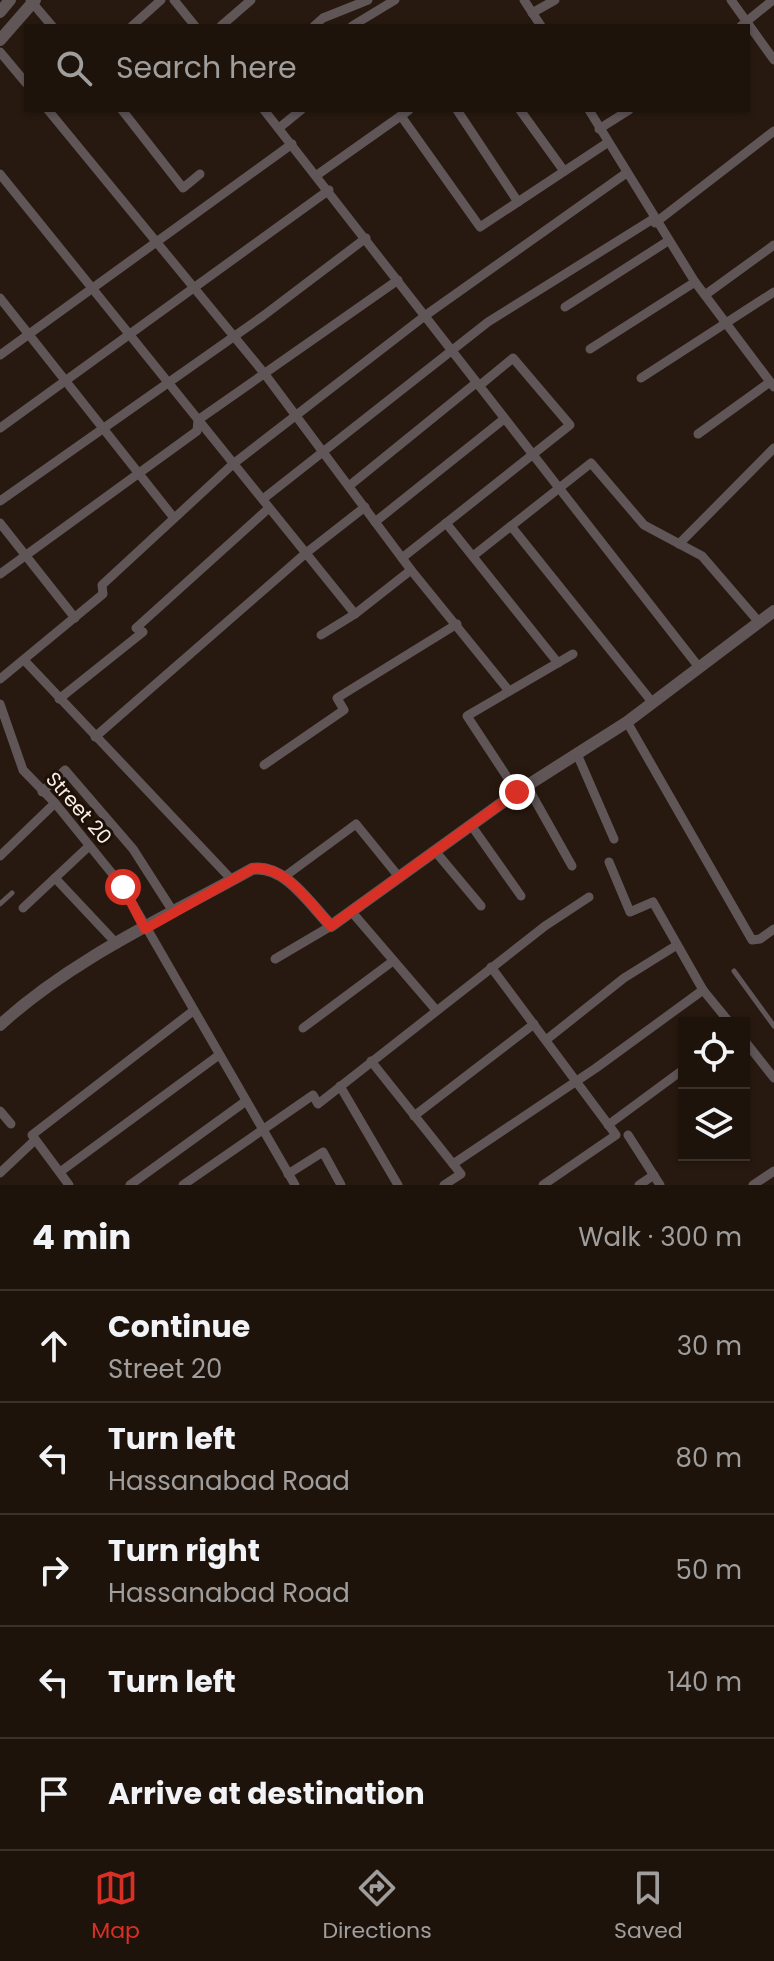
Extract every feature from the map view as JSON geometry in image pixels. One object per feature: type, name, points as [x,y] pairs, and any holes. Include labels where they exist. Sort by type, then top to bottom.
[{"type":"street","points":[[0,12],[10,0]]},
{"type":"street","points":[[134,24],[161,0]]},
{"type":"street","points":[[174,0],[193,24]]},
{"type":"street","points":[[223,24],[251,0]]},
{"type":"street","points":[[316,24],[323,18],[368,0]]},
{"type":"street","points":[[355,24],[395,0]]},
{"type":"street","points":[[524,0],[534,21],[555,0]]},
{"type":"street","points":[[731,0],[744,24],[773,0]]},
{"type":"street","points":[[0,40],[32,1],[50,24]]},
{"type":"street","points":[[750,31],[774,60]]},
{"type":"street","points":[[0,52],[24,81]]},
{"type":"street","points":[[50,112],[234,335],[411,570],[509,691]]},
{"type":"street","points":[[125,112],[183,188],[200,174]]},
{"type":"street","points":[[266,112],[698,666]]},
{"type":"street","points":[[279,128],[299,112]]},
{"type":"street","points":[[458,112],[518,202]]},
{"type":"street","points":[[521,112],[564,171]]},
{"type":"street","points":[[590,112],[654,221],[695,282],[771,378],[698,434]]},
{"type":"street","points":[[599,129],[626,112]]},
{"type":"street","points":[[317,175],[405,113],[480,227],[607,143]]},
{"type":"street","points":[[263,499],[488,322],[654,221],[774,131]]},
{"type":"street","points":[[0,355],[292,144]]},
{"type":"street","points":[[0,174],[355,614]]},
{"type":"street","points":[[0,679],[103,594],[102,585],[233,464],[426,315],[625,174]]},
{"type":"street","points":[[0,428],[329,190]]},
{"type":"street","points":[[0,501],[366,238]]},
{"type":"street","points":[[565,307],[668,241]]},
{"type":"street","points":[[705,295],[774,245]]},
{"type":"street","points":[[0,574],[197,431],[198,420],[398,280]]},
{"type":"street","points":[[590,349],[695,282]]},
{"type":"street","points":[[641,378],[774,292]]},
{"type":"street","points":[[0,298],[174,518]]},
{"type":"street","points":[[349,486],[513,358],[570,425],[402,558]]},
{"type":"street","points":[[375,522],[504,419]]},
{"type":"street","points":[[679,544],[774,448]]},
{"type":"street","points":[[473,556],[591,463],[644,525],[702,556],[758,621]]},
{"type":"street","points":[[95,737],[306,553],[365,507]]},
{"type":"street","points":[[59,699],[143,632],[136,628],[269,508]]},
{"type":"street","points":[[0,523],[75,618]]},
{"type":"street","points":[[446,523],[558,663]]},
{"type":"street","points":[[511,526],[652,702]]},
{"type":"street","points":[[321,635],[355,614],[411,570]]},
{"type":"street","points":[[275,959],[331,926],[522,789],[627,722],[774,611]]},
{"type":"street","points":[[264,765],[344,710],[337,698],[457,624]]},
{"type":"street","points":[[572,866],[522,789],[498,769],[467,716],[573,654]]},
{"type":"street","points":[[24,660],[232,880]]},
{"type":"street","name":"Street 20","points":[[0,704],[23,770],[55,803],[123,887],[291,1181]]},
{"type":"street","points":[[627,722],[752,940],[760,939],[774,929]]},
{"type":"street","points":[[577,754],[614,839]]},
{"type":"street","points":[[42,792],[65,770],[133,849],[174,913]]},
{"type":"street","points":[[0,856],[55,803]]},
{"type":"street","points":[[284,877],[356,824],[399,877]]},
{"type":"street","points":[[471,825],[521,896]]},
{"type":"street","points":[[23,908],[88,847]]},
{"type":"street","points":[[435,851],[481,906]]},
{"type":"street","points":[[609,862],[630,912],[653,902],[703,990],[725,1017]]},
{"type":"street","points":[[0,1025],[31,997],[76,966],[232,880],[263,867],[284,877],[331,926]]},
{"type":"street","points":[[55,878],[117,944]]},
{"type":"street","points":[[183,1185],[313,1095],[318,1104],[491,967],[589,897]]},
{"type":"street","points":[[351,911],[436,1010]]},
{"type":"street","points":[[546,1040],[624,978],[677,945]]},
{"type":"street","points":[[303,1028],[393,961]]},
{"type":"street","points":[[491,967],[616,1135],[543,1185]]},
{"type":"street","points":[[453,1164],[596,1068],[703,990]]},
{"type":"street","points":[[69,1185],[32,1135],[193,1011]]},
{"type":"street","points":[[414,1116],[534,1024]]},
{"type":"street","points":[[750,1048],[774,1078]]},
{"type":"street","points":[[60,1172],[219,1055]]},
{"type":"street","points":[[371,1061],[461,1174],[444,1185]]},
{"type":"street","points":[[608,1125],[678,1073]]},
{"type":"street","points":[[340,1086],[398,1185]]},
{"type":"street","points":[[130,1185],[246,1101]]},
{"type":"street","points":[[0,1111],[11,1124]]},
{"type":"street","points":[[628,1135],[660,1185]]},
{"type":"street","points":[[0,1173],[35,1140]]},
{"type":"street","points":[[291,1181],[323,1152],[341,1185]]},
{"type":"street","points":[[753,1185],[774,1171]]},
{"type":"street","points":[[639,1185],[654,1175]]},
{"type":"lane","points":[[0,904],[12,893]]},
{"type":"lane","points":[[734,971],[774,1026]]},
{"type":"route","points":[[123,887],[145,929],[252,869],[263,867],[284,877],[331,926],[517,792]]}]
